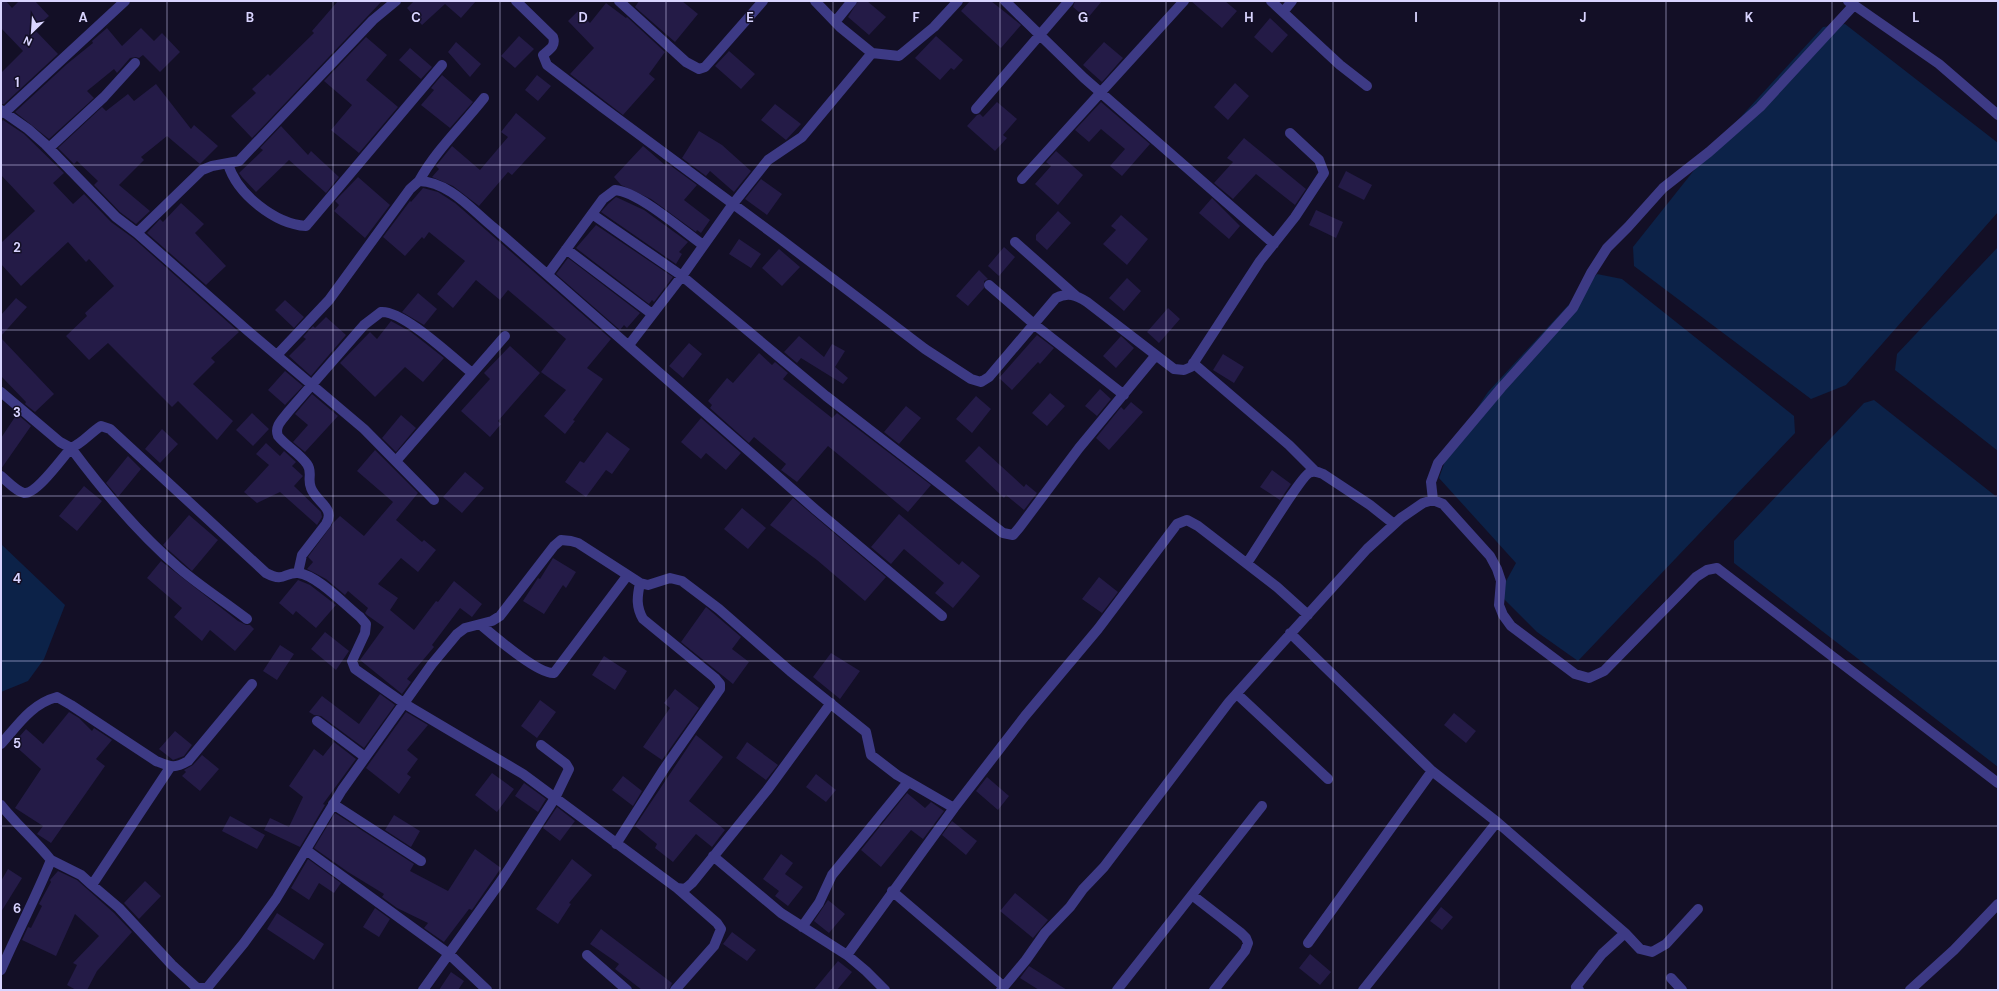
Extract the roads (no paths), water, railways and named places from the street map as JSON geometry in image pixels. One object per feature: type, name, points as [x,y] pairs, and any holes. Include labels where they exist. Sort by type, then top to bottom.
[{"type":"street","points":[[125,1],[3,112],[28,129],[49,148],[116,217],[137,233],[248,331],[364,429],[434,500]]},
{"type":"street","points":[[137,233],[202,170],[212,166],[239,161],[373,20],[396,1]]},
{"type":"street","points":[[516,1],[553,37],[555,42],[543,55],[547,65],[882,317],[971,379],[981,382],[989,377],[1035,325],[1056,298],[1064,294],[1076,296]]},
{"type":"street","points":[[619,1],[686,62],[699,69],[705,67],[763,1]]},
{"type":"street","points":[[814,1],[835,22],[872,53],[899,56],[934,27],[958,1]]},
{"type":"street","points":[[835,22],[852,1]]},
{"type":"street","points":[[1005,1],[1100,92],[1274,244]]},
{"type":"street","points":[[976,109],[1069,1]]},
{"type":"street","points":[[1022,179],[1184,1]]},
{"type":"street","points":[[1272,1],[1340,66],[1367,86]]},
{"type":"street","points":[[1284,11],[1292,1]]},
{"type":"street","points":[[1433,500],[1431,482],[1438,463],[1501,388],[1573,308],[1591,273],[1607,248],[1663,188],[1709,152],[1760,107],[1851,3],[1938,64],[1998,115]]},
{"type":"street","points":[[629,345],[682,276],[733,204],[768,160],[802,137],[872,53]]},
{"type":"street","points":[[49,148],[104,97],[135,63]]},
{"type":"street","points":[[228,164],[232,176],[246,194],[264,210],[296,226],[306,226],[442,64]]},
{"type":"street","points":[[277,354],[329,300],[393,211],[410,189],[419,181],[436,154],[484,98]]},
{"type":"street","points":[[1015,242],[1076,296],[1174,369],[1184,370],[1191,367],[1260,261],[1296,217],[1324,173],[1319,160],[1290,133]]},
{"type":"street","points":[[419,181],[431,182],[445,187],[548,274],[777,476],[942,616]]},
{"type":"street","points":[[548,274],[609,192],[615,190],[620,190],[651,207],[703,245]]},
{"type":"street","points":[[592,214],[682,276],[826,396],[1003,533],[1013,535],[1079,448],[1156,355]]},
{"type":"street","points":[[566,249],[652,314]]},
{"type":"street","points":[[989,285],[1035,325],[1124,395]]},
{"type":"street","points":[[298,573],[302,555],[330,519],[330,513],[311,488],[310,469],[305,462],[283,442],[276,431],[278,425],[364,325],[381,312],[396,314],[411,324],[472,373]]},
{"type":"street","points":[[396,461],[505,336]]},
{"type":"street","points":[[1193,363],[1289,444],[1315,471],[1323,474],[1370,505],[1394,524]]},
{"type":"street","points":[[1,392],[60,442],[71,448],[102,489],[132,523],[179,568],[248,619]]},
{"type":"street","points":[[1,476],[18,490],[25,493],[31,492],[39,486],[71,448],[79,445],[101,426],[110,429],[266,573],[276,578],[298,573],[310,577],[322,586],[366,624],[364,633],[352,661],[355,669],[405,704],[523,774],[677,888],[717,923],[721,929],[714,946],[674,990]]},
{"type":"street","points":[[1247,563],[1298,486],[1307,474],[1315,471]]},
{"type":"street","points":[[892,891],[1002,988],[1026,960],[1045,933],[1070,907],[1083,889],[1104,867],[1237,694],[1290,633],[1367,549],[1394,524],[1423,503],[1433,500],[1443,504],[1490,556],[1501,581],[1499,605],[1510,626],[1575,674],[1589,678],[1604,671],[1696,577],[1707,570],[1717,568],[1998,783]]},
{"type":"street","points":[[846,955],[954,808],[1025,716],[1102,624],[1177,524],[1187,520],[1223,544],[1308,615]]},
{"type":"street","points":[[1,805],[35,840],[51,860],[81,875],[119,908],[172,965],[198,988],[203,989],[213,982],[276,899],[333,804],[432,664],[457,634],[466,628],[481,625],[500,616],[554,546],[561,540],[570,540],[640,583],[648,585],[670,578],[682,581],[719,609],[790,672],[866,732],[871,755],[908,782],[954,808]]},
{"type":"street","points":[[481,625],[527,661],[549,673],[554,673],[627,576]]},
{"type":"street","points":[[616,844],[664,769],[720,689],[720,684],[716,678],[643,619],[636,599],[640,583]]},
{"type":"street","points":[[1290,633],[1432,770],[1497,822],[1625,933],[1640,949],[1652,952],[1666,944],[1698,909]]},
{"type":"street","points":[[1,744],[33,709],[43,701],[57,697],[156,761],[177,767],[188,761],[252,684]]},
{"type":"street","points":[[1237,694],[1328,779]]},
{"type":"street","points":[[677,888],[686,888],[713,856],[768,789],[831,703]]},
{"type":"street","points":[[317,721],[365,757]]},
{"type":"street","points":[[423,990],[501,881],[555,798],[569,769],[566,764],[541,744]]},
{"type":"street","points":[[92,885],[171,766]]},
{"type":"street","points":[[1308,943],[1432,770]]},
{"type":"street","points":[[802,927],[819,903],[832,875],[908,782]]},
{"type":"street","points":[[333,804],[421,861]]},
{"type":"street","points":[[1116,990],[1262,806]]},
{"type":"street","points":[[1363,990],[1497,822]]},
{"type":"street","points":[[306,850],[449,954],[487,990]]},
{"type":"street","points":[[713,856],[754,891],[802,927],[846,955],[885,990]]},
{"type":"street","points":[[1,970],[15,936],[37,894],[51,860]]},
{"type":"street","points":[[1192,895],[1241,933],[1246,938],[1248,943],[1245,951],[1214,990]]},
{"type":"street","points":[[1910,990],[1954,950],[1998,904]]},
{"type":"street","points":[[1579,990],[1576,987],[1602,954],[1625,933]]},
{"type":"street","points":[[587,955],[627,990]]},
{"type":"street","points":[[1671,978],[1682,990]]},
{"type":"water","points":[[1845,24],[1998,143],[1998,212],[1846,385],[1811,399],[1634,266],[1633,247],[1707,154],[1823,27]]},
{"type":"water","points":[[1998,247],[1998,451],[1895,370],[1897,354]]},
{"type":"water","points":[[1597,274],[1622,279],[1794,416],[1795,433],[1578,661],[1537,632],[1499,594],[1516,563],[1439,478],[1449,450],[1488,392]]},
{"type":"water","points":[[1874,400],[1998,498],[1998,767],[1734,563],[1734,541],[1864,403]]},
{"type":"water","points":[[1,544],[65,605],[44,659],[28,681],[1,692]]}]
